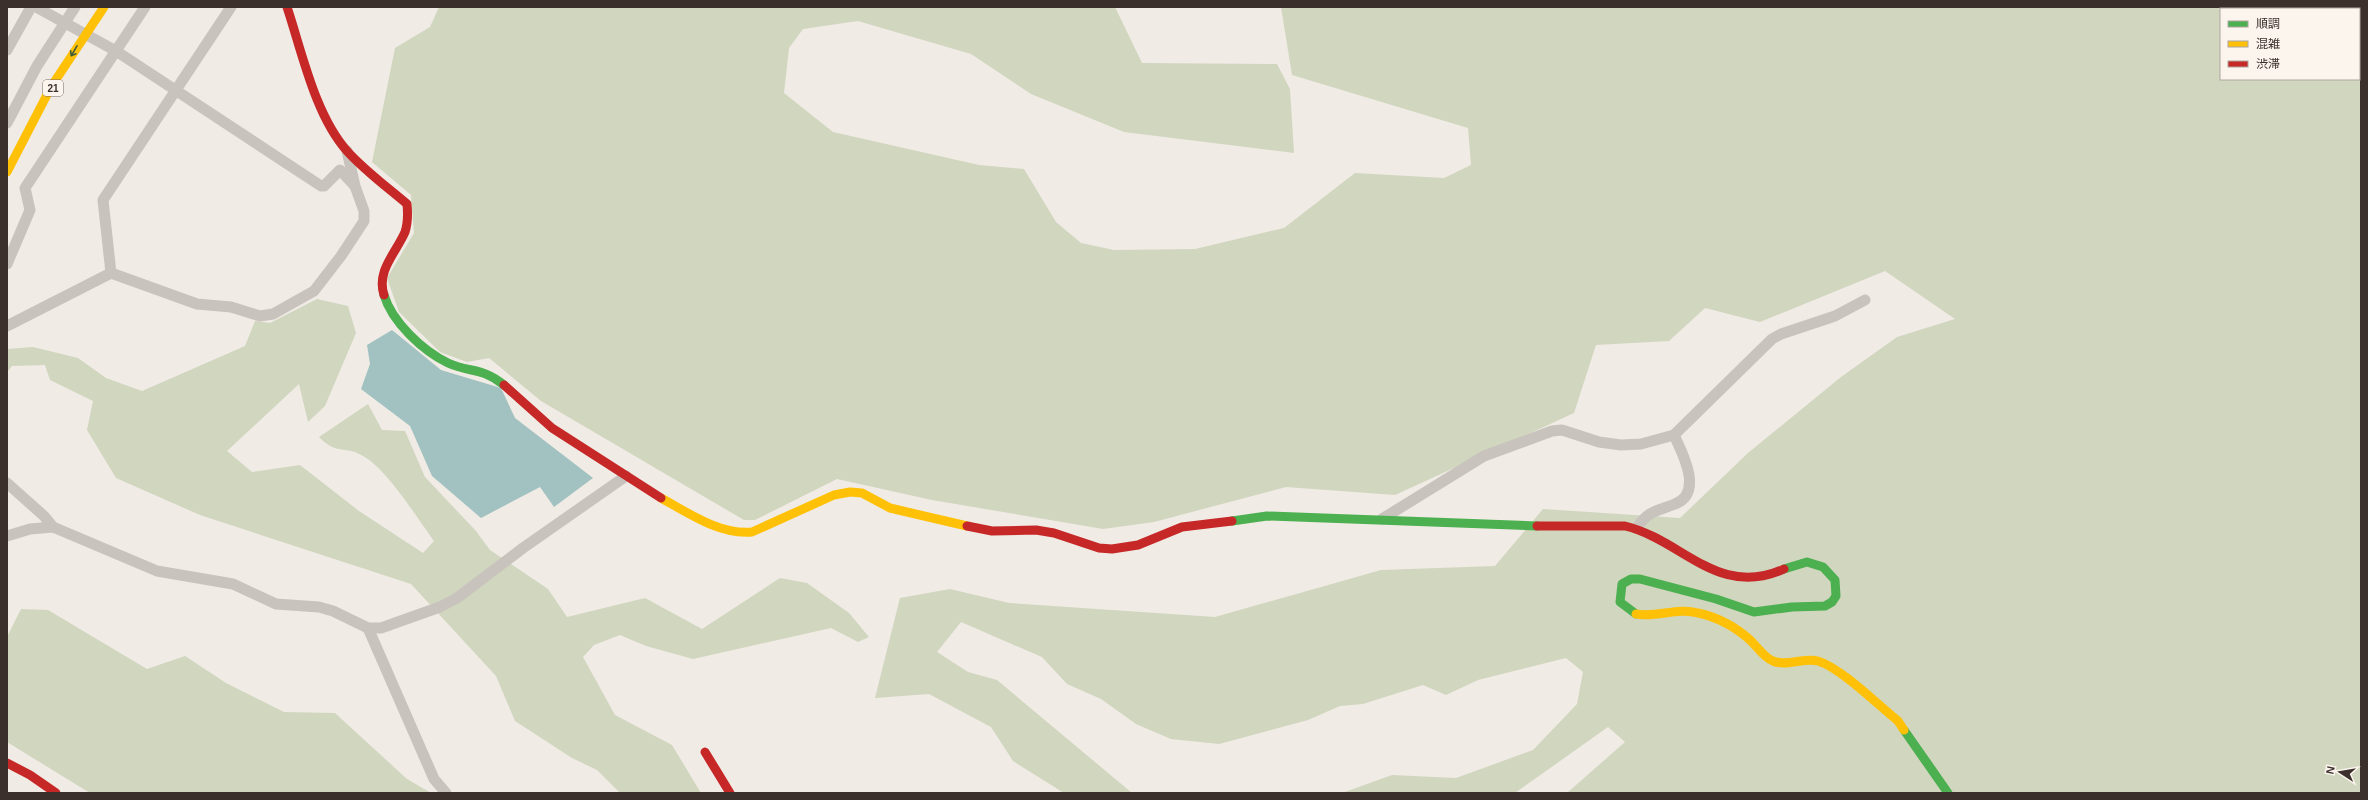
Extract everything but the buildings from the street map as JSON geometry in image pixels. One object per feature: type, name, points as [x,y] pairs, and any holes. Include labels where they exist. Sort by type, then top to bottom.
[{"type":"main road","name":"21","points":[[7,172],[18,148],[85,32],[104,7]]},
{"type":"main road","points":[[287,7],[331,127],[348,151],[408,204],[410,217],[408,228],[386,265],[380,288],[386,301],[402,324],[444,361],[491,375],[547,425],[659,496],[708,522],[741,533],[752,532],[834,495],[850,492],[862,493],[890,508],[939,521],[992,531],[1036,530],[1054,533],[1099,548],[1112,549],[1138,545],[1182,527],[1227,520],[1286,515],[1520,526],[1586,525],[1637,528],[1691,560],[1716,572],[1737,578],[1756,578],[1805,563],[1813,563],[1831,572],[1837,586],[1837,595],[1827,606],[1818,608],[1789,607],[1762,612],[1752,611],[1701,595],[1640,579],[1631,579],[1622,584],[1619,596],[1620,602],[1636,614],[1648,615],[1686,610],[1700,613],[1728,623],[1748,638],[1764,656],[1772,661],[1780,663],[1807,660],[1818,661],[1834,669],[1898,721],[1948,793]]},
{"type":"main road","points":[[705,752],[730,793]]},
{"type":"main road","points":[[7,763],[30,775],[56,793]]},
{"type":"street","points":[[7,50],[30,7]]},
{"type":"street","points":[[36,7],[85,32],[116,51],[320,186],[324,186],[340,170],[355,186]]},
{"type":"street","points":[[7,123],[64,21],[75,7]]},
{"type":"street","points":[[7,264],[30,210],[25,188],[145,7]]},
{"type":"street","points":[[111,273],[103,200],[231,7]]},
{"type":"street","points":[[7,326],[111,273],[197,304],[231,307],[260,316],[273,314],[314,291],[341,256],[364,221],[364,211],[355,186],[348,151]]},
{"type":"street","points":[[1382,519],[1484,456],[1552,431],[1562,430],[1599,442],[1621,445],[1640,444],[1674,435],[1772,339],[1781,334],[1835,316],[1865,300]]},
{"type":"street","points":[[1637,528],[1649,514],[1663,507],[1676,504],[1687,491],[1689,467],[1674,435]]},
{"type":"street","points":[[7,483],[44,516],[53,527],[157,571],[233,584],[276,604],[319,607],[334,611],[368,628],[381,628],[395,624],[457,598],[523,548],[626,476]]},
{"type":"street","points":[[7,536],[30,530],[53,527]]},
{"type":"street","points":[[368,628],[434,779],[446,793]]},
{"type":"green space","points":[[439,7],[1115,7],[1142,63],[1277,64],[1290,89],[1294,153],[1124,132],[1031,94],[971,54],[858,21],[803,29],[789,48],[784,93],[833,132],[979,165],[1024,169],[1056,222],[1081,243],[1114,250],[1195,249],[1284,228],[1355,173],[1444,178],[1471,165],[1468,128],[1292,75],[1281,7],[2361,7],[2361,793],[1567,793],[1625,742],[1608,727],[1515,793],[1342,793],[1392,775],[1456,778],[1533,750],[1577,704],[1583,672],[1566,658],[1478,680],[1446,695],[1423,685],[1363,704],[1340,706],[1308,720],[1219,744],[1171,739],[1136,724],[1101,699],[1067,684],[1042,657],[961,622],[937,652],[968,672],[997,680],[1132,793],[1064,793],[1013,761],[991,727],[929,694],[875,698],[900,598],[950,589],[1009,603],[1215,617],[1381,570],[1495,566],[1543,509],[1680,518],[1748,453],[1841,377],[1897,337],[1955,319],[1885,271],[1760,322],[1705,308],[1669,341],[1596,345],[1574,413],[1395,495],[1286,487],[1154,522],[1103,529],[932,500],[837,479],[755,520],[744,520],[541,401],[489,358],[467,362],[440,352],[399,312],[387,278],[414,233],[411,195],[372,162],[395,48],[430,27]]},
{"type":"green space","points":[[317,299],[348,306],[356,333],[325,406],[308,422],[299,384],[227,451],[252,472],[300,465],[359,511],[423,553],[434,541],[392,483],[372,462],[363,456],[331,446],[319,437],[368,404],[382,430],[405,431],[425,477],[476,531],[490,550],[548,589],[567,617],[645,598],[702,629],[780,578],[807,583],[849,613],[869,637],[858,642],[831,628],[693,659],[646,646],[620,635],[594,645],[583,657],[615,715],[672,745],[701,793],[620,793],[597,770],[572,758],[515,721],[496,676],[411,584],[200,515],[116,478],[87,430],[93,401],[50,380],[45,365],[12,366],[7,372],[7,349],[33,347],[78,358],[106,378],[142,391],[245,346],[255,321],[270,323]]},
{"type":"green space","points":[[21,609],[48,610],[147,669],[185,656],[226,683],[284,712],[335,713],[407,779],[431,793],[90,793],[7,742],[7,637]]},
{"type":"water","points":[[392,330],[441,370],[501,388],[515,418],[593,478],[554,507],[540,487],[481,518],[432,476],[410,426],[361,389],[370,364],[367,345]]},
{"type":"traffic: fast","points":[[384,295],[388,305],[401,325],[410,335],[438,358],[456,366],[489,375],[504,385]]},
{"type":"traffic: fast","points":[[1232,521],[1267,516],[1537,526]]},
{"type":"traffic: fast","points":[[1636,614],[1620,602],[1622,584],[1631,579],[1640,579],[1716,599],[1754,612],[1792,607],[1825,606],[1832,602],[1836,596],[1835,580],[1823,567],[1807,562],[1784,569]]},
{"type":"traffic: fast","points":[[1904,730],[1948,793]]},
{"type":"traffic: slow","points":[[7,172],[51,87],[104,7]]},
{"type":"traffic: slow","points":[[661,498],[716,527],[740,532],[752,532],[834,495],[850,492],[862,493],[890,508],[967,526]]},
{"type":"traffic: slow","points":[[1636,614],[1652,615],[1690,611],[1719,620],[1737,630],[1749,639],[1766,657],[1778,663],[1790,663],[1807,660],[1818,661],[1827,665],[1848,679],[1898,721],[1904,730]]},
{"type":"traffic: jam","points":[[287,7],[304,63],[326,120],[347,151],[361,165],[407,204],[408,218],[405,232],[385,270],[382,286],[384,295]]},
{"type":"traffic: jam","points":[[504,385],[552,428],[661,498]]},
{"type":"traffic: jam","points":[[967,526],[992,531],[1036,530],[1054,533],[1099,548],[1112,549],[1138,545],[1182,527],[1232,521]]},
{"type":"traffic: jam","points":[[1537,526],[1625,526],[1646,533],[1702,564],[1720,572],[1739,577],[1761,576],[1784,569]]},
{"type":"traffic: jam","points":[[705,752],[730,793]]},
{"type":"traffic: jam","points":[[7,763],[30,775],[56,793]]}]
